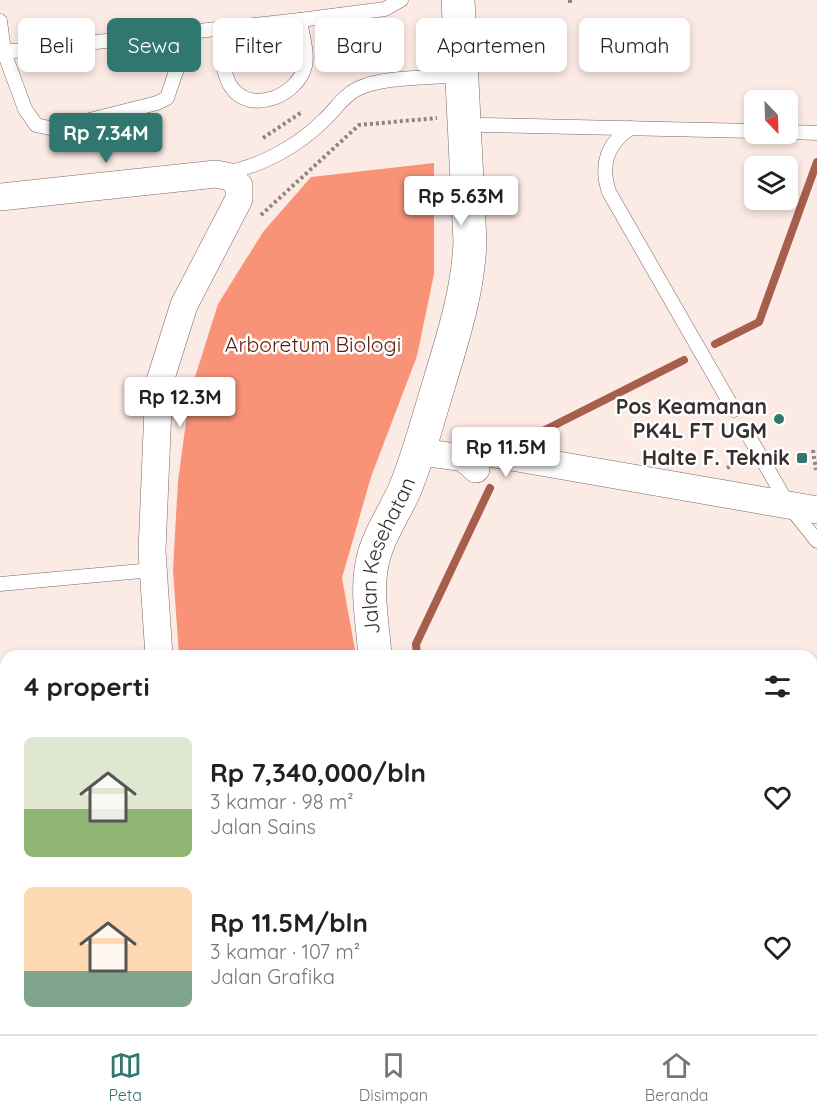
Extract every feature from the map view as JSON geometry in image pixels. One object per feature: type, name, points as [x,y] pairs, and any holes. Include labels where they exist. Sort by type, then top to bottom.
[{"type":"street","name":"Jalan Kesehatan","points":[[458,0],[462,75],[474,120]]},
{"type":"street","name":"Jalan Kesehatan","points":[[394,650],[393,564],[402,534],[439,454],[484,293],[487,238],[474,120],[475,0]]},
{"type":"street","points":[[0,197],[216,174],[227,176],[237,183],[247,213],[184,305],[159,384],[153,570],[159,650]]},
{"type":"street","points":[[439,454],[477,451],[490,462],[817,510]]},
{"type":"street","name":"Jalan Kesehatan","points":[[375,650],[371,566],[378,545],[405,489],[439,454]]},
{"type":"lane","points":[[303,20],[385,9],[401,0]]},
{"type":"lane","points":[[0,21],[2,48],[25,109],[36,125],[54,129],[157,103],[167,98],[176,72]]},
{"type":"lane","points":[[2,48],[107,40]]},
{"type":"lane","points":[[303,46],[305,64],[303,70]]},
{"type":"lane","points":[[228,72],[231,87],[240,96],[266,101],[281,95],[300,78],[302,72]]},
{"type":"lane","points":[[216,174],[243,169],[280,153],[316,128],[343,100],[359,88],[376,83],[462,75]]},
{"type":"lane","points":[[474,120],[744,131]]},
{"type":"lane","points":[[631,128],[618,136],[611,145],[607,157],[605,180],[734,410]]},
{"type":"lane","points":[[798,132],[817,133]]},
{"type":"lane","points":[[747,433],[789,506],[817,541]]},
{"type":"lane","points":[[0,585],[153,570]]},
{"type":"path","points":[[570,0],[570,6]]},
{"type":"path","points":[[256,141],[304,110]]},
{"type":"path","points":[[247,213],[359,125],[474,120]]},
{"type":"path","points":[[813,450],[816,470]]},
{"type":"green space","name":"Arboretum Biologi","points":[[434,163],[434,274],[417,356],[371,477],[342,578],[355,650],[179,650],[173,570],[178,481],[190,393],[218,304],[263,232],[311,177]]},
{"type":"waterway","points":[[715,344],[759,322],[817,162]]},
{"type":"waterway","points":[[527,439],[684,360]]},
{"type":"waterway","points":[[416,650],[416,644],[490,488]]},
{"type":"place","name":"Pos Keamanan PK4L FT UGM","points":[[779,419]]},
{"type":"place","name":"Halte F. Teknik","points":[[802,458]]}]
